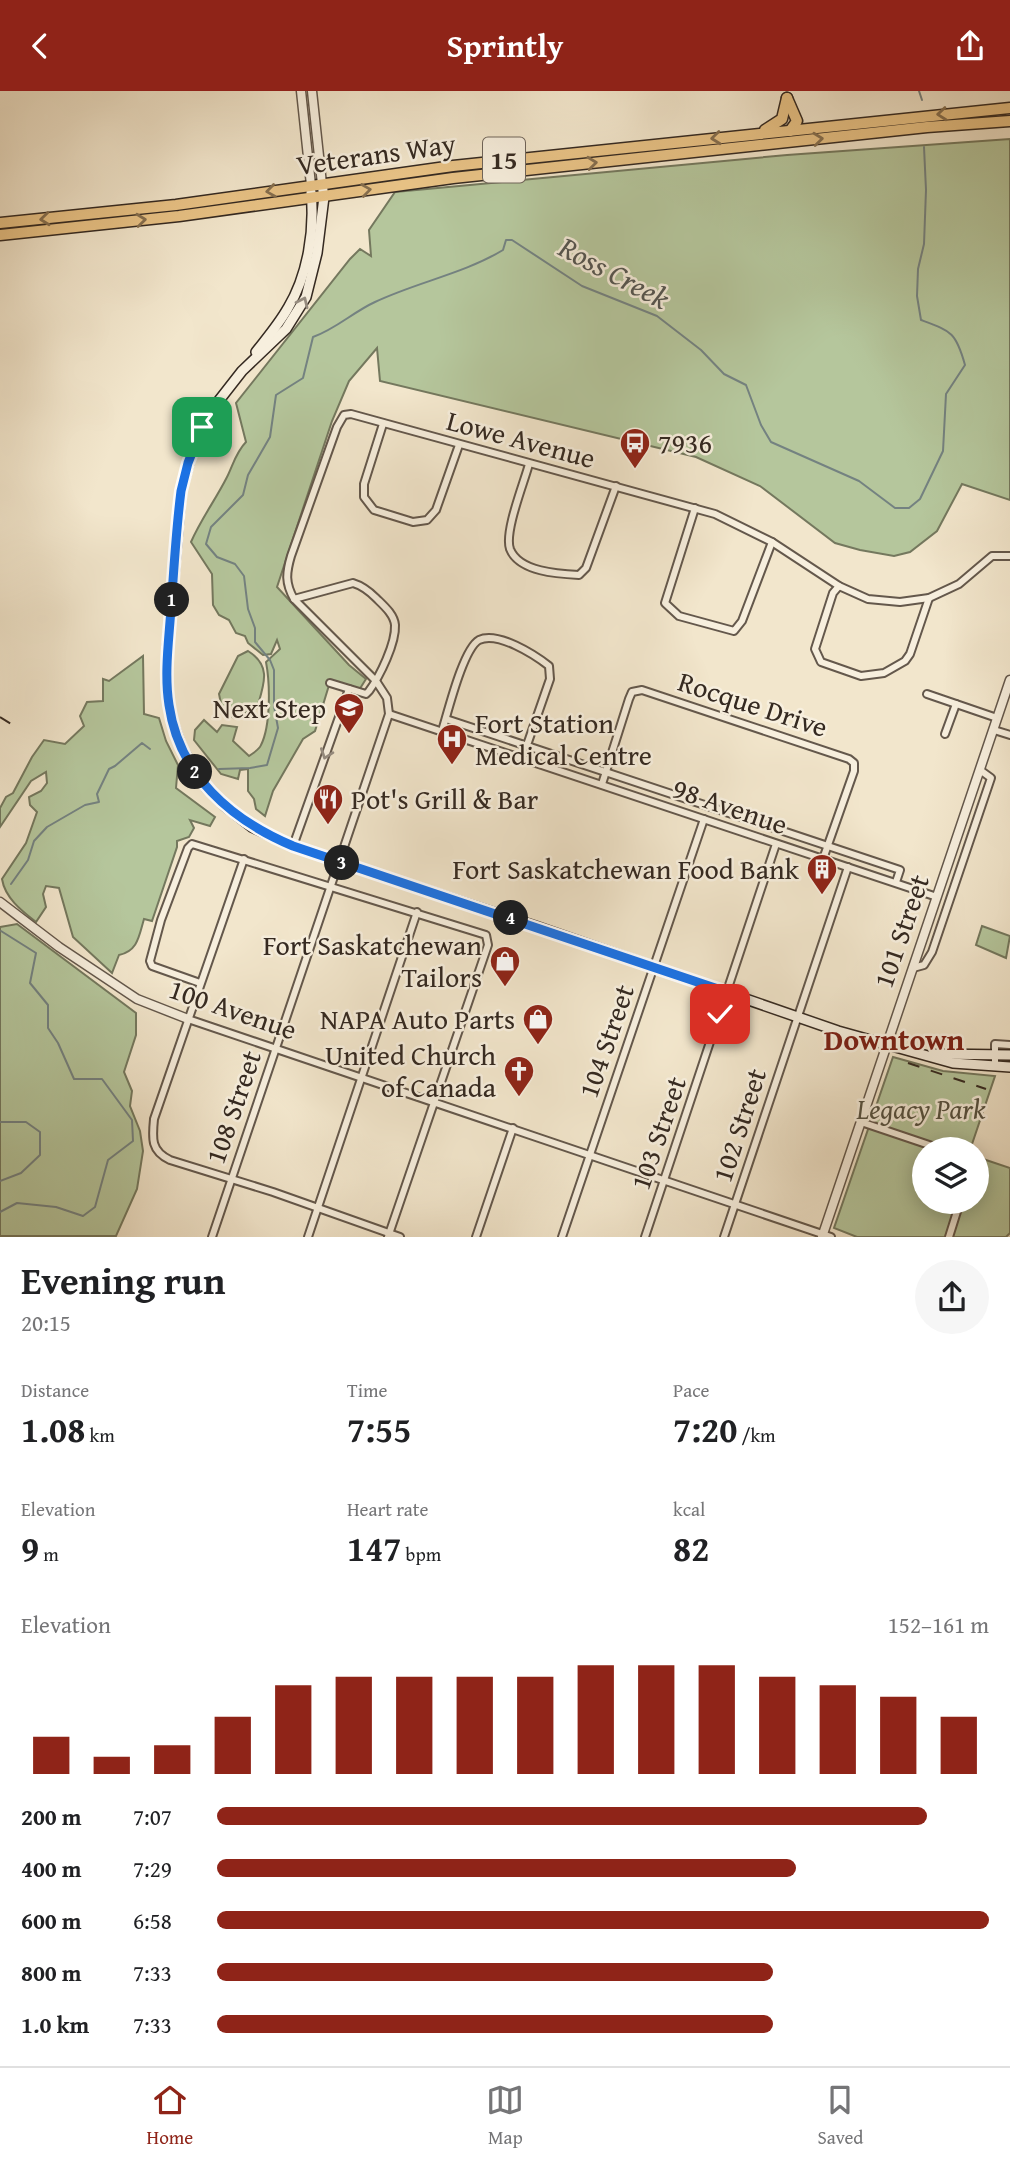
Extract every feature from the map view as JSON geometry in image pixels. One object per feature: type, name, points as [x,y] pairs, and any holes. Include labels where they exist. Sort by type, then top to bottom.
[{"type":"main road","points":[[781,143],[797,121],[787,95]]},
{"type":"main road","points":[[756,133],[778,123],[784,114],[787,95]]},
{"type":"main road","name":"Veterans Way","points":[[0,223],[176,205],[453,166],[1010,108]]},
{"type":"main road","name":"Veterans Way","points":[[0,235],[179,216],[453,178],[1010,121]]},
{"type":"main road","points":[[242,371],[286,329],[306,297],[316,262],[324,197],[322,184]]},
{"type":"main road","points":[[310,185],[310,238],[301,283],[282,317],[206,420],[184,477],[179,507],[167,675],[172,721],[182,749],[206,787],[252,827],[293,846],[654,966],[798,1018],[953,1063],[1010,1067]]},
{"type":"main road","points":[[928,1054],[1010,1055]]},
{"type":"street","points":[[301,91],[310,185]]},
{"type":"street","points":[[312,91],[322,184]]},
{"type":"street","name":"Lowe Avenue","points":[[294,599],[288,588],[286,571],[338,423],[344,415],[349,414],[695,507],[772,542],[857,595],[884,601],[929,598],[959,584],[988,558],[997,554],[1010,556]]},
{"type":"street","points":[[383,423],[364,484],[364,497],[374,510],[413,522],[427,520],[436,510],[459,445]]},
{"type":"street","points":[[529,464],[509,533],[510,549],[520,561],[547,573],[579,575],[586,568],[616,487]]},
{"type":"street","points":[[695,507],[664,603],[679,616],[734,631],[742,621],[772,542]]},
{"type":"street","points":[[330,683],[366,694],[376,681],[389,653],[395,625],[390,612],[362,586],[353,583],[294,599],[376,681],[387,698],[389,713]]},
{"type":"street","points":[[839,586],[834,593],[815,649],[821,662],[861,676],[884,673],[908,658],[929,598]]},
{"type":"street","points":[[442,731],[469,650],[480,640],[493,639],[526,649],[549,666],[550,679],[527,745]]},
{"type":"street","name":"101 Street","points":[[826,1236],[886,1044],[1010,680]]},
{"type":"street","points":[[293,846],[349,689]]},
{"type":"street","name":"Rocque Drive","points":[[602,784],[629,699],[632,692],[642,689],[849,759],[854,763],[854,771],[823,859]]},
{"type":"street","points":[[927,694],[998,718]]},
{"type":"street","points":[[945,734],[956,704]]},
{"type":"street","name":"98 Avenue","points":[[389,713],[937,897]]},
{"type":"street","name":"108 Street","points":[[212,1237],[389,713]]},
{"type":"street","points":[[446,719],[900,870],[896,883]]},
{"type":"street","points":[[994,730],[1010,735]]},
{"type":"street","points":[[913,968],[924,965],[932,952],[969,847],[991,779],[980,770]]},
{"type":"street","name":"104 Street","points":[[562,1237],[704,820]]},
{"type":"street","name":"103 Street","points":[[645,1237],[776,843]]},
{"type":"street","points":[[200,983],[152,966],[150,961],[161,919],[190,845],[199,845],[481,932],[488,940],[388,1235]]},
{"type":"street","points":[[244,859],[154,1119],[152,1141],[157,1152],[170,1160],[400,1237]]},
{"type":"street","name":"102 Street","points":[[724,1237],[848,867]]},
{"type":"street","name":"100 Avenue","points":[[0,902],[137,999],[188,1019],[666,1179],[826,1236]]},
{"type":"street","points":[[308,1237],[417,912]]},
{"type":"street","points":[[995,1066],[995,1044],[1010,1045]]},
{"type":"street","points":[[861,1122],[912,1139]]},
{"type":"street","points":[[476,1237],[513,1128]]},
{"type":"street","points":[[949,1237],[956,1214]]},
{"type":"green space","points":[[1010,139],[1010,500],[962,484],[937,531],[910,552],[894,556],[860,550],[835,543],[760,486],[696,457],[380,381],[377,348],[349,381],[332,421],[277,587],[349,665],[366,679],[359,690],[330,682],[315,731],[303,739],[273,791],[265,816],[256,809],[254,799],[248,791],[248,769],[240,770],[238,779],[221,774],[194,740],[195,730],[204,720],[217,732],[222,725],[237,727],[233,741],[249,756],[259,748],[268,715],[266,662],[280,649],[277,640],[271,654],[263,655],[248,643],[245,636],[236,633],[229,620],[219,615],[213,605],[212,574],[191,542],[237,454],[246,442],[236,403],[350,259],[360,249],[371,256],[369,230],[395,192],[787,155]]},
{"type":"green space","points":[[248,651],[261,663],[264,683],[257,708],[234,718],[222,709],[219,694],[238,656]]},
{"type":"green space","points":[[143,656],[144,714],[159,718],[166,741],[178,765],[176,788],[215,817],[210,826],[190,820],[194,828],[189,837],[177,841],[152,921],[144,919],[137,942],[130,950],[119,955],[112,973],[73,937],[59,888],[46,886],[43,894],[46,907],[36,922],[15,903],[4,886],[2,879],[26,843],[37,812],[30,805],[29,797],[41,791],[47,783],[46,772],[31,781],[0,827],[0,808],[6,797],[13,793],[44,740],[65,744],[84,726],[80,716],[87,702],[103,701],[103,679],[109,681]]},
{"type":"green space","points":[[17,924],[136,1013],[136,1035],[124,1072],[132,1091],[130,1106],[140,1131],[143,1151],[137,1189],[116,1236],[0,1236],[0,927]]},
{"type":"green space","points":[[982,926],[1010,936],[1006,958],[976,945]]},
{"type":"green space","name":"Legacy Park","points":[[893,1057],[943,1071],[995,1076],[974,1137],[912,1137],[912,1214],[989,1214],[989,1161],[1010,1168],[1010,1233],[1006,1237],[857,1237],[834,1228]]},
{"type":"waterway","name":"Ross Creek","points":[[919,91],[922,100]]},
{"type":"waterway","name":"Ross Creek","points":[[219,769],[267,765],[278,728],[274,706],[274,670],[270,660],[255,642],[255,628],[248,609],[244,576],[235,564],[217,557],[206,544],[211,527],[243,495],[248,475],[270,437],[276,395],[303,378],[313,337],[375,302],[488,258],[503,250],[506,240],[512,240],[582,286],[657,316],[701,350],[724,374],[746,385],[761,425],[771,442],[859,481],[895,508],[909,508],[920,499],[943,451],[946,394],[965,365],[959,346],[951,334],[921,320],[917,296],[918,269],[924,244],[924,147]]},
{"type":"waterway","name":"Ross Creek","points":[[11,884],[28,860],[34,841],[47,827],[85,805],[99,802],[97,794],[109,769],[142,743],[150,749]]},
{"type":"waterway","name":"Ross Creek","points":[[0,1212],[17,1203],[56,1207],[83,1216],[95,1207],[108,1160],[133,1141],[132,1120],[102,1079],[74,1079],[48,1028],[48,1005],[30,983],[36,953],[1,931]]},
{"type":"waterway","name":"Ross Creek","points":[[0,1122],[26,1122],[40,1132],[40,1155],[21,1173],[0,1181]]},
{"type":"railway","points":[[0,717],[16,727]]},
{"type":"railway","points":[[908,1063],[986,1089]]},
{"type":"place","name":"7936","points":[[635,470]]},
{"type":"place","name":"Next Step","points":[[349,735]]},
{"type":"place","name":"Fort Station Medical Centre","points":[[452,766]]},
{"type":"place","name":"Pot's Grill & Bar","points":[[328,826]]},
{"type":"place","name":"Fort Saskatchewan Food Bank","points":[[822,896]]},
{"type":"place","name":"Fort Saskatchewan Tailors","points":[[505,988]]},
{"type":"place","name":"NAPA Auto Parts","points":[[538,1046]]},
{"type":"place","name":"United Church of Canada","points":[[519,1098]]},
{"type":"district","name":"Downtown","points":[[894,1040]]},
{"type":"route","points":[[202,427],[181,491],[167,675],[169,707],[176,734],[191,766],[206,787],[252,827],[293,846],[727,992],[720,1014]]}]
